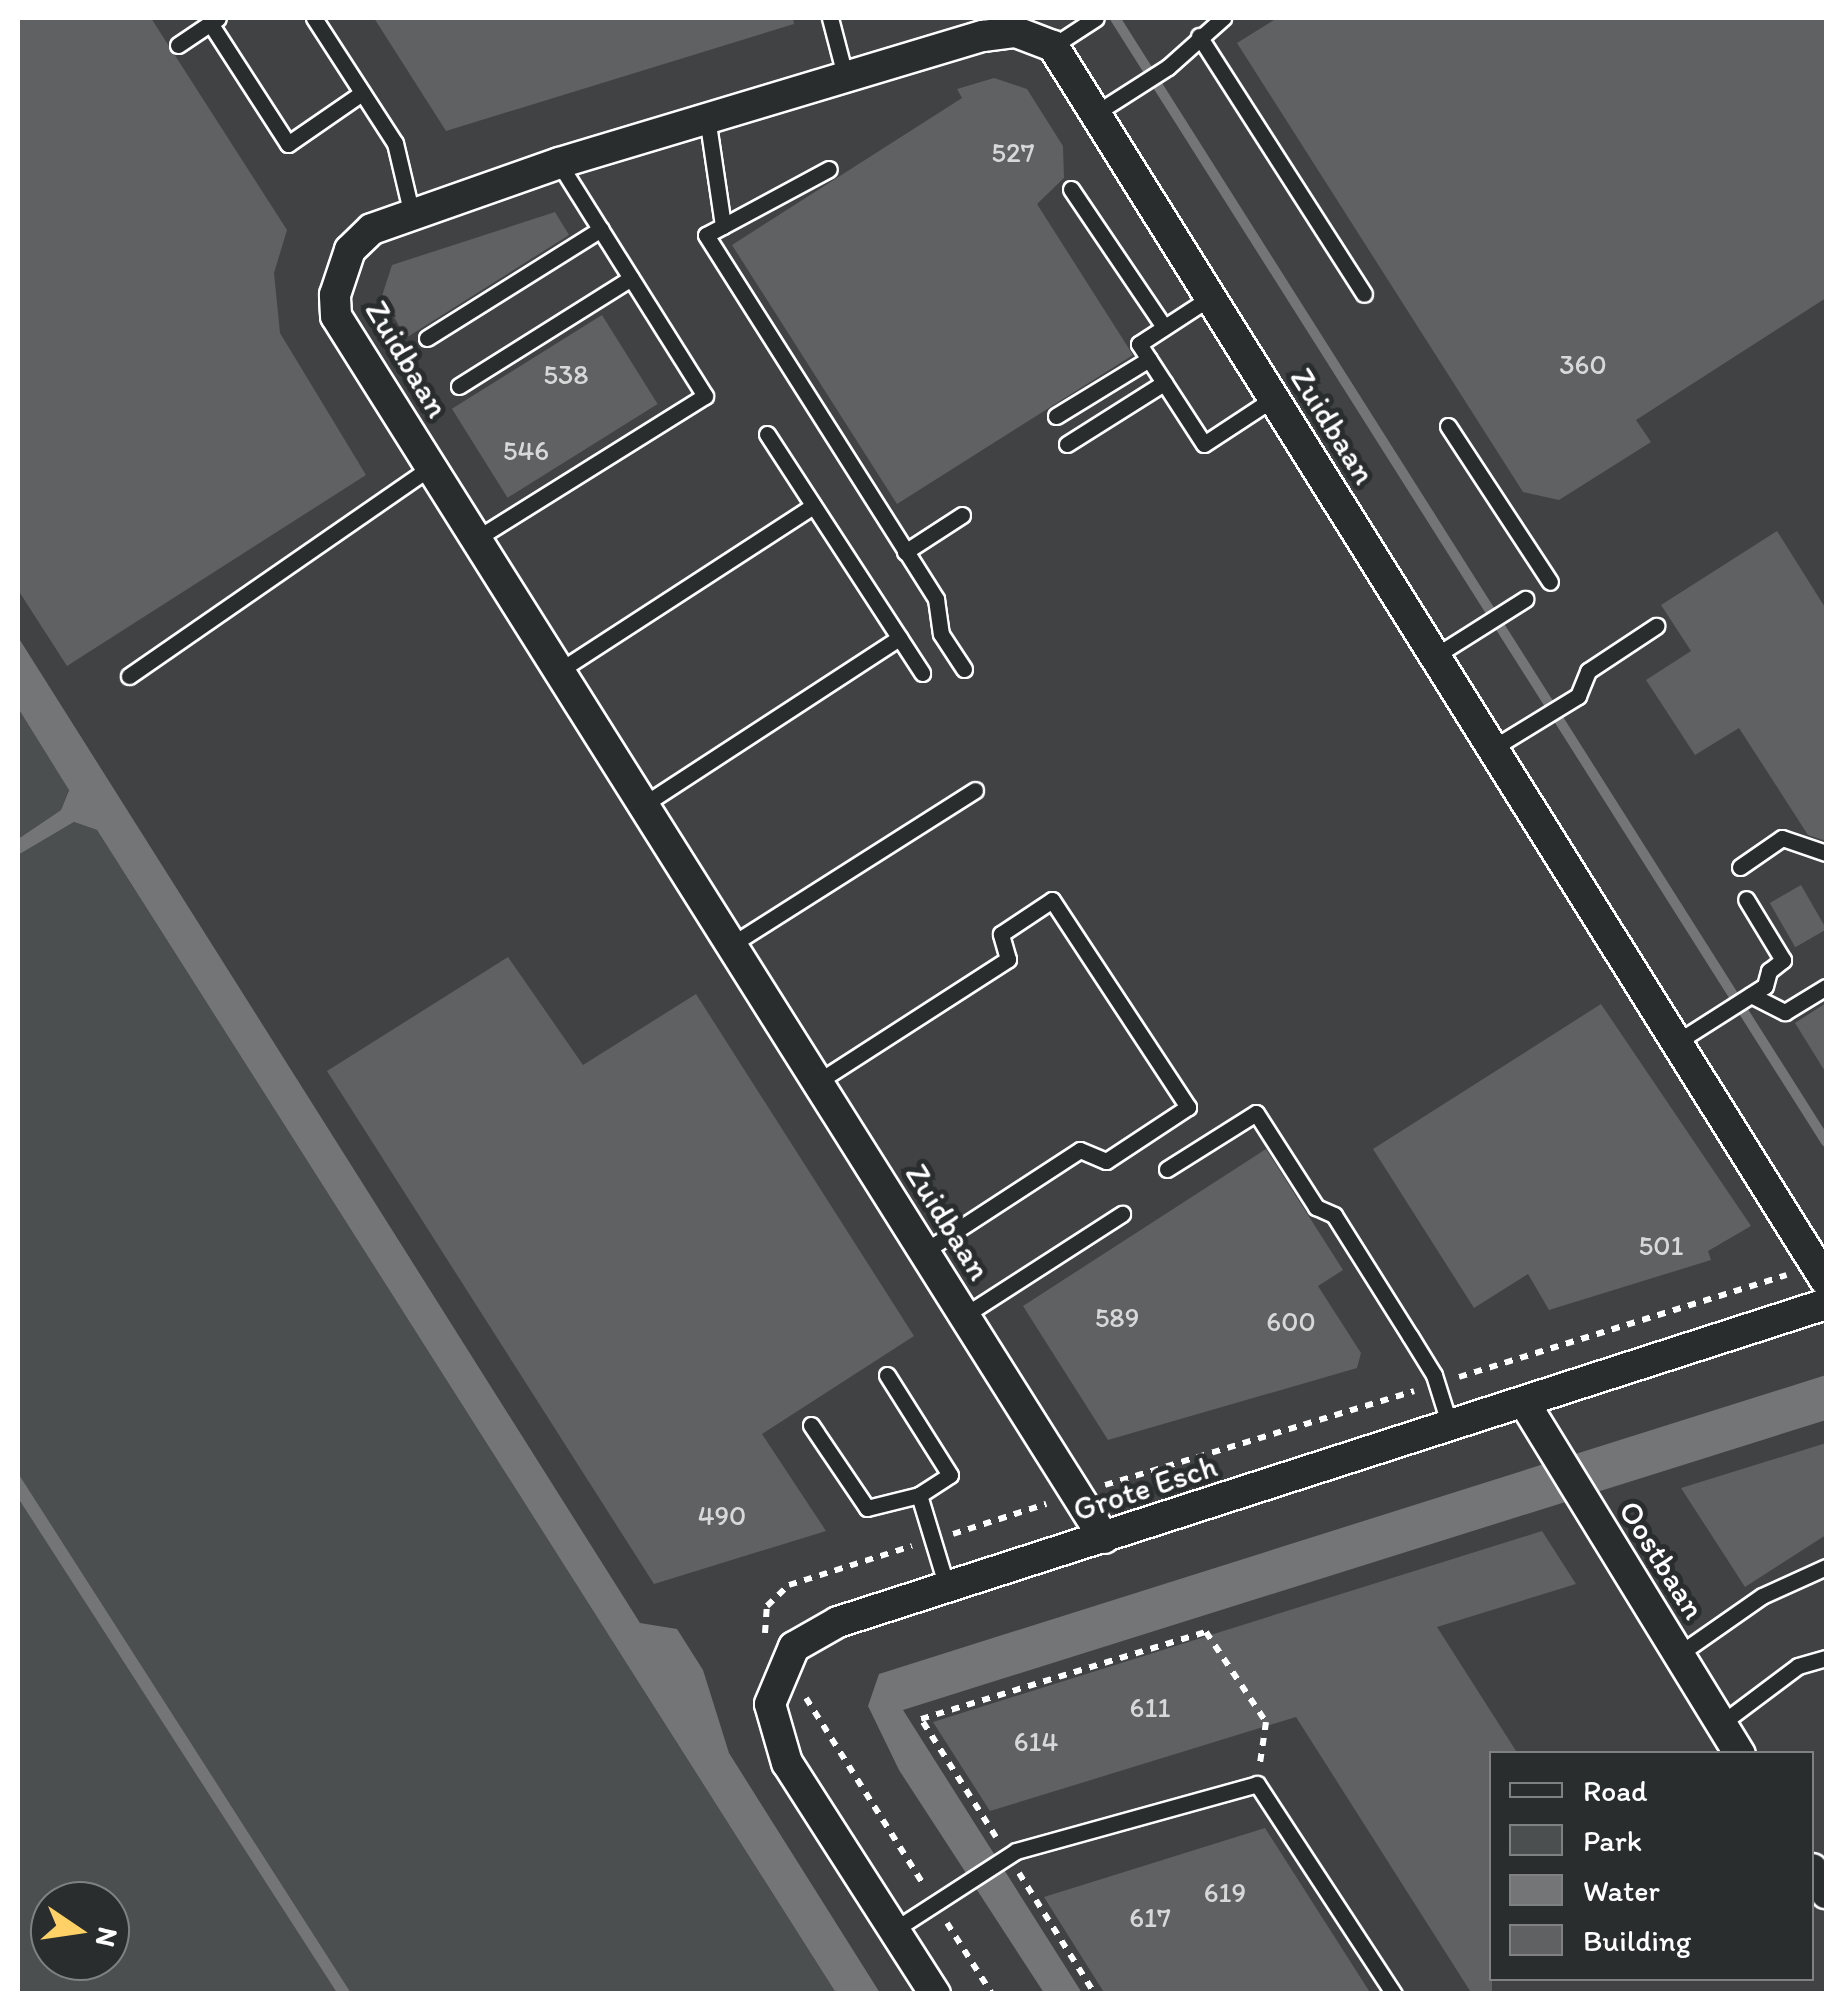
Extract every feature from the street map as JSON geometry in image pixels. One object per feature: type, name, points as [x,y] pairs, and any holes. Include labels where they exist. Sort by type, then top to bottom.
[{"type":"street","name":"Zuidbaan","points":[[1104,1538],[336,316],[335,294],[350,250],[372,229],[559,163],[992,33],[1031,34],[1053,46],[1826,1281]]},
{"type":"street","name":"Grote Esch","points":[[935,1994],[788,1763],[770,1704],[794,1647],[838,1622],[1826,1304]]},
{"type":"street","name":"Oostbaan","points":[[1524,1402],[1738,1751]]},
{"type":"lane","points":[[314,18],[395,144],[412,215]]},
{"type":"lane","points":[[830,18],[846,75]]},
{"type":"lane","points":[[1053,46],[1096,18]]},
{"type":"lane","points":[[1096,113],[1168,67],[1223,18]]},
{"type":"lane","points":[[178,45],[214,20],[288,144],[362,93]]},
{"type":"lane","points":[[1199,36],[1364,294]]},
{"type":"lane","points":[[707,117],[723,226]]},
{"type":"lane","points":[[476,539],[704,396],[559,163]]},
{"type":"lane","points":[[829,168],[706,235],[936,599],[941,634],[964,669]]},
{"type":"lane","points":[[1071,188],[1164,328]]},
{"type":"lane","name":"Zuidbaan","points":[[427,338],[601,230]]},
{"type":"lane","name":"Zuidbaan","points":[[459,386],[632,278]]},
{"type":"lane","points":[[1211,297],[1138,344],[1204,444],[1274,398]]},
{"type":"lane","points":[[1056,416],[1148,359]]},
{"type":"lane","points":[[1067,444],[1164,383]]},
{"type":"lane","points":[[1448,426],[1550,582]]},
{"type":"lane","points":[[767,434],[922,673]]},
{"type":"lane","points":[[129,676],[431,468]]},
{"type":"lane","points":[[559,671],[813,506]]},
{"type":"lane","points":[[906,552],[962,515]]},
{"type":"lane","points":[[1435,656],[1525,599]]},
{"type":"lane","points":[[1493,748],[1578,696],[1588,671],[1656,626]]},
{"type":"lane","points":[[643,805],[900,638]]},
{"type":"lane","points":[[731,944],[975,790]]},
{"type":"lane","points":[[1740,867],[1782,838],[1826,853]]},
{"type":"lane","points":[[1677,1042],[1751,996],[1783,960],[1746,899]]},
{"type":"lane","points":[[819,1081],[1008,959],[1001,934],[1052,900],[1188,1108],[1106,1161],[1080,1150],[925,1251]]},
{"type":"lane","points":[[1751,996],[1785,1012],[1826,987]]},
{"type":"lane","points":[[1167,1169],[1256,1113],[1316,1206],[1334,1215],[1410,1336],[1434,1375],[1450,1426]]},
{"type":"lane","points":[[965,1315],[1122,1214]]},
{"type":"lane","points":[[811,1425],[868,1508],[919,1495],[950,1476],[887,1376]]},
{"type":"lane","points":[[919,1495],[946,1588]]},
{"type":"lane","points":[[1679,1654],[1762,1596],[1826,1567]]},
{"type":"lane","points":[[1722,1723],[1798,1666],[1826,1658]]},
{"type":"lane","points":[[894,1930],[1005,1858],[1257,1784],[1394,1994]]},
{"type":"path","points":[[1095,1994],[1005,1858],[921,1719],[1206,1632],[1266,1722],[1257,1784]]},
{"type":"shaded area","points":[[18,18],[1826,18],[1826,1993],[856,1993],[18,672]]},
{"type":"green space","points":[[18,708],[69,789],[61,810],[18,839]]},
{"type":"green space","points":[[74,822],[97,830],[836,1993],[351,1993],[18,1473],[18,855]]},
{"type":"green space","points":[[18,1498],[337,1993],[18,1993]]},
{"type":"water","points":[[18,637],[640,1623],[677,1629],[703,1670],[729,1753],[880,1993],[836,1993],[97,830],[74,822],[18,855],[18,839],[61,810],[69,790],[18,708]]},
{"type":"water","points":[[1826,1375],[1826,1420],[903,1710],[1082,1993],[1044,1993],[899,1770],[868,1706],[879,1674]]},
{"type":"water","points":[[18,1473],[351,1993],[337,1993],[18,1498]]},
{"type":"building","points":[[18,18],[151,18],[287,230],[274,273],[280,333],[366,475],[67,666],[18,590]]},
{"type":"building","points":[[374,18],[793,18],[794,24],[446,131]]},
{"type":"building","points":[[1277,18],[1826,18],[1826,298],[1636,420],[1651,442],[1559,500],[1523,492],[1237,43]]},
{"type":"building","points":[[994,78],[1027,89],[1063,146],[1064,178],[1037,204],[1133,355],[897,504],[732,245],[962,98],[957,89]]},
{"type":"building","points":[[555,212],[569,235],[406,338],[382,296],[392,265]]},
{"type":"building","points":[[602,315],[658,404],[508,498],[452,409]]},
{"type":"building","points":[[1777,531],[1826,609],[1826,841],[1808,835],[1739,728],[1695,755],[1646,680],[1691,651],[1661,605]]},
{"type":"building","points":[[1801,885],[1826,929],[1795,947],[1770,903]]},
{"type":"building","points":[[508,957],[583,1065],[696,994],[914,1336],[762,1434],[826,1531],[654,1584],[327,1071]]},
{"type":"building","points":[[1826,1003],[1826,1073],[1795,1023]]},
{"type":"building","points":[[1601,1004],[1751,1226],[1708,1251],[1711,1260],[1549,1310],[1528,1274],[1474,1308],[1373,1149]]},
{"type":"building","points":[[1266,1149],[1343,1270],[1318,1286],[1361,1353],[1357,1368],[1108,1440],[1023,1306]]},
{"type":"building","points":[[1826,1443],[1826,1535],[1745,1587],[1681,1488]]},
{"type":"building","points":[[1542,1531],[1576,1584],[1437,1627],[1516,1751],[1489,1751],[1492,1994],[1472,1994],[1296,1717],[990,1811],[933,1722]]},
{"type":"building","points":[[1265,1828],[1371,1994],[1105,1994],[1044,1897]]},
{"type":"waterway","points":[[1115,18],[1826,1142]]}]
